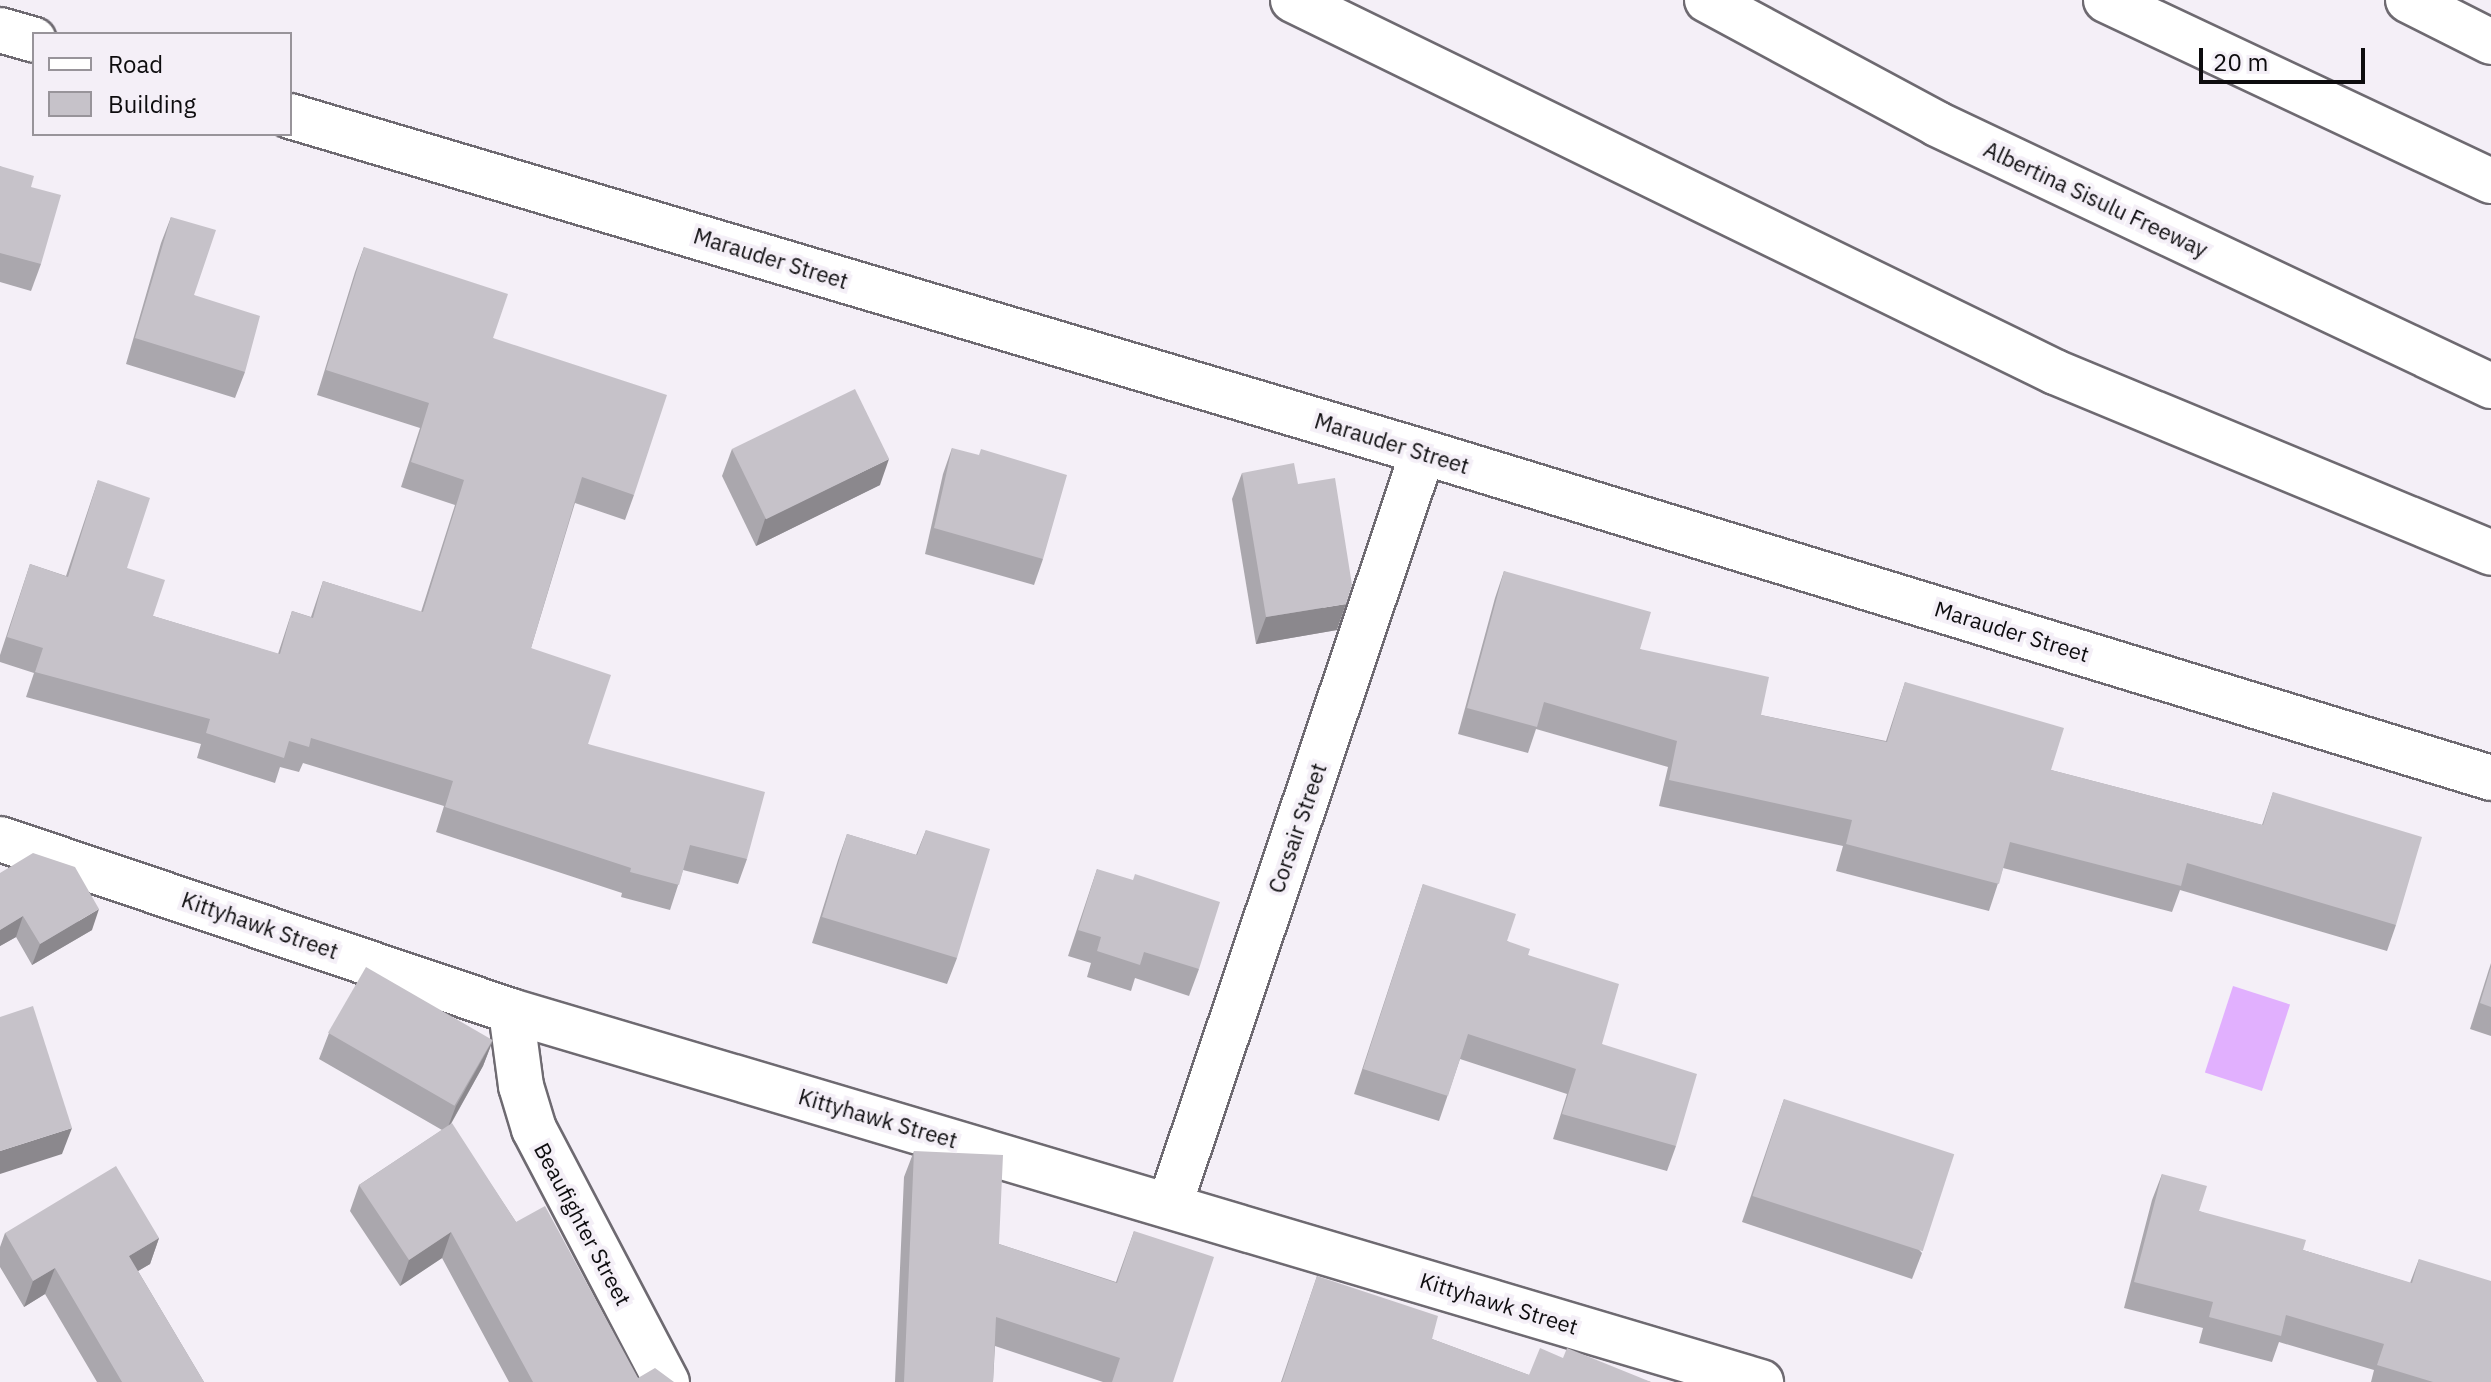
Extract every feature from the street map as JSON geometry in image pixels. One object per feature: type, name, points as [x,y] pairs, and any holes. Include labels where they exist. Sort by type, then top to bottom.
[{"type":"main road","points":[[1293,0],[2055,372],[2491,553]]},
{"type":"main road","name":"Albertina Sisulu Freeway","points":[[1707,0],[1937,124],[2491,386]]},
{"type":"main road","points":[[2106,0],[2491,181]]},
{"type":"main road","points":[[2408,0],[2491,42]]},
{"type":"main road","points":[[0,30],[32,39]]},
{"type":"main road","name":"Marauder Street","points":[[292,117],[1423,452],[2491,778]]},
{"type":"main road","name":"Corsair Street","points":[[1170,1204],[1423,452]]},
{"type":"main road","name":"Kittyhawk Street","points":[[0,839],[511,1011],[1170,1204],[1761,1382]]},
{"type":"main road","name":"Beaufighter Street","points":[[511,1011],[534,1129],[667,1382]]},
{"type":"shaded area","points":[[2233,986],[2290,1005],[2262,1091],[2205,1073]]},
{"type":"building","points":[[0,166],[34,176],[31,187],[61,195],[41,264],[0,253]]},
{"type":"building","points":[[171,217],[216,230],[194,295],[260,316],[245,372],[135,338]]},
{"type":"building","points":[[364,247],[508,294],[493,338],[667,395],[634,495],[582,477],[531,648],[611,675],[588,744],[765,792],[747,859],[690,845],[679,885],[630,872],[631,868],[445,807],[453,781],[311,738],[309,747],[289,741],[284,758],[206,733],[210,719],[35,672],[43,648],[7,637],[30,564],[68,577],[98,480],[150,498],[127,568],[165,580],[153,616],[280,654],[292,611],[313,618],[323,581],[423,612],[464,480],[411,462],[429,403],[326,370]]},
{"type":"building","points":[[855,389],[889,459],[766,519],[732,449]]},
{"type":"building","points":[[952,448],[979,455],[981,449],[1067,475],[1043,559],[934,528]]},
{"type":"building","points":[[1294,463],[1298,484],[1335,478],[1352,585],[1346,604],[1266,617],[1242,473]]},
{"type":"building","points":[[1504,571],[1651,612],[1640,649],[1769,677],[1761,715],[1887,742],[1905,682],[2064,728],[2051,770],[2263,825],[2273,792],[2422,837],[2396,925],[2187,863],[2181,886],[2010,842],[1999,884],[1846,844],[1852,820],[1669,780],[1677,741],[1544,702],[1537,727],[1467,708]]},
{"type":"building","points":[[926,830],[990,849],[957,958],[822,917],[847,834],[917,855]]},
{"type":"building","points":[[33,853],[75,867],[99,909],[40,944],[23,916],[0,930],[0,873]]},
{"type":"building","points":[[1097,869],[1133,880],[1135,874],[1220,902],[1199,969],[1144,952],[1140,965],[1097,951],[1101,937],[1078,930]]},
{"type":"building","points":[[1423,884],[1516,914],[1507,941],[1530,949],[1528,955],[1619,984],[1602,1044],[1697,1074],[1676,1146],[1562,1114],[1576,1069],[1468,1034],[1448,1096],[1363,1069]]},
{"type":"building","points":[[366,967],[492,1040],[454,1106],[328,1033]]},
{"type":"building","points":[[2491,967],[2491,1007],[2480,1003]]},
{"type":"building","points":[[33,1006],[72,1128],[0,1151],[0,1017]]},
{"type":"building","points":[[1784,1099],[1954,1154],[1923,1251],[1752,1196]]},
{"type":"building","points":[[452,1123],[516,1222],[545,1206],[638,1378],[655,1368],[674,1382],[533,1382],[451,1232],[409,1260],[359,1185]]},
{"type":"building","points":[[914,1151],[1003,1155],[999,1244],[1117,1283],[1134,1231],[1214,1257],[1173,1382],[1112,1382],[1120,1358],[996,1317],[993,1382],[904,1382]]},
{"type":"building","points":[[116,1166],[159,1238],[129,1256],[204,1382],[122,1382],[55,1268],[33,1281],[5,1233]]},
{"type":"building","points":[[2162,1174],[2207,1186],[2199,1211],[2306,1240],[2303,1250],[2412,1283],[2419,1259],[2491,1281],[2491,1382],[2433,1382],[2377,1365],[2384,1344],[2286,1315],[2281,1336],[2209,1317],[2213,1302],[2134,1282]]},
{"type":"building","points":[[1317,1276],[1438,1316],[1432,1339],[1529,1375],[1540,1348],[1563,1358],[1567,1348],[1651,1382],[1282,1382]]}]
